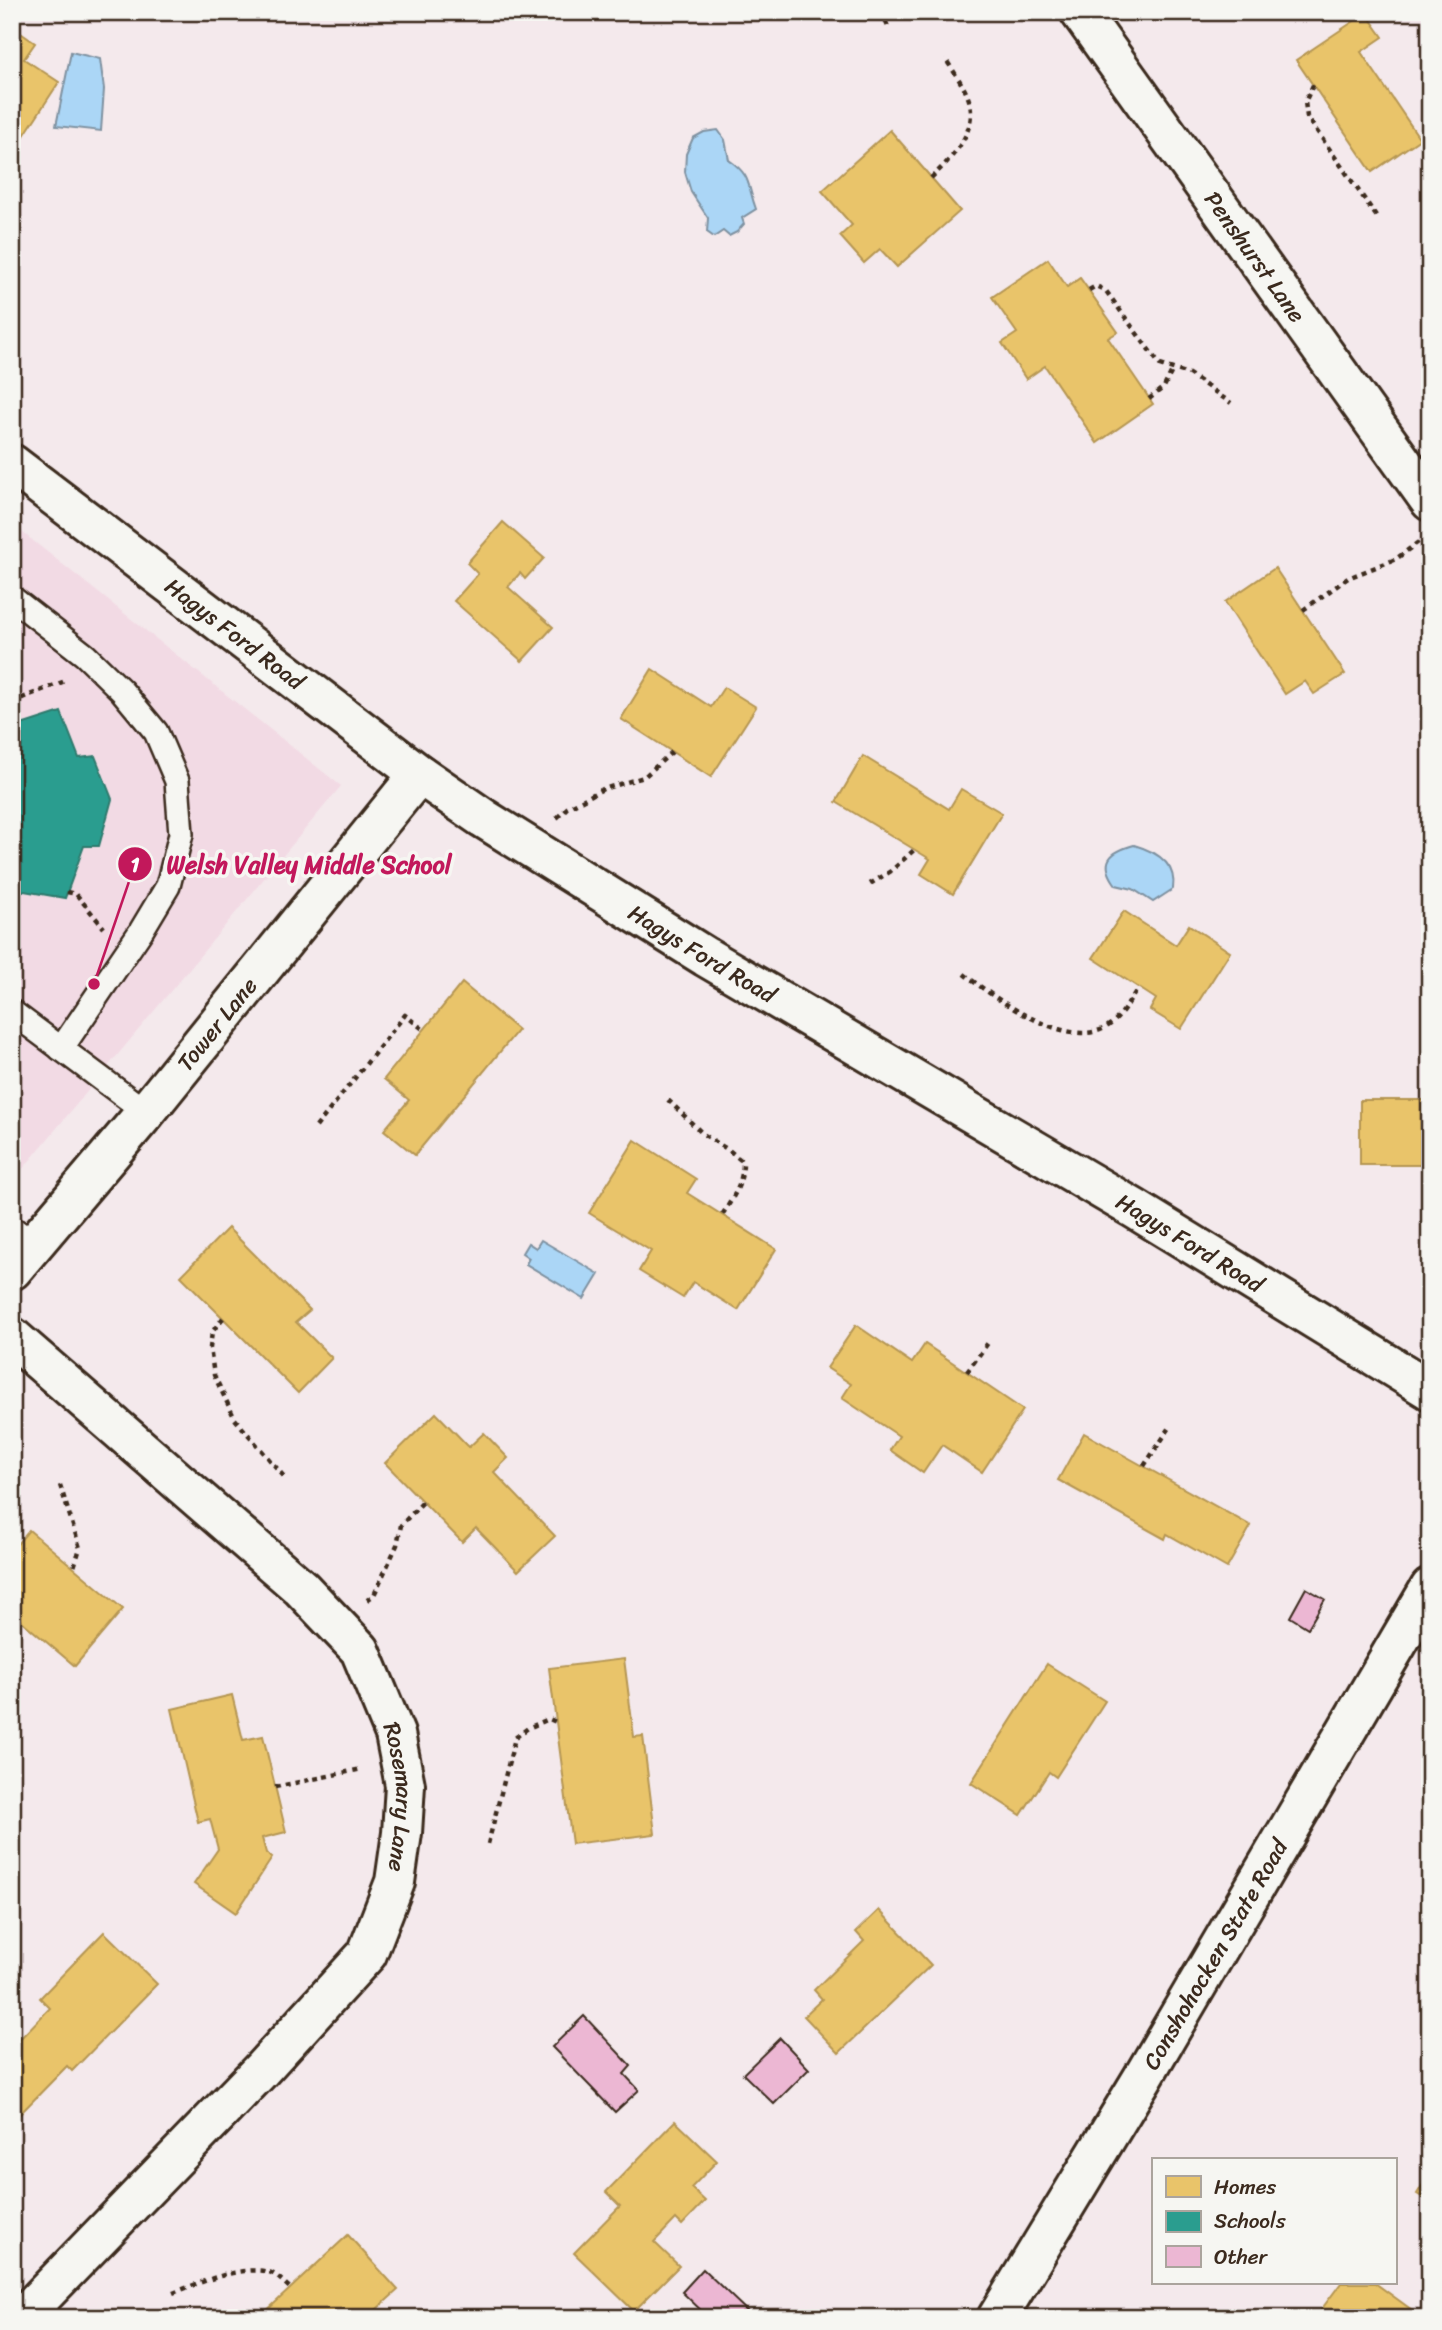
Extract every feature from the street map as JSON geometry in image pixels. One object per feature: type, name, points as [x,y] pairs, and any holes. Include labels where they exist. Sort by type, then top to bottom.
[{"type":"street","name":"Penshurst Lane","points":[[1080,12],[1430,501]]},
{"type":"street","name":"Hagys Ford Road","points":[[12,464],[419,774],[529,846],[706,957],[1135,1209],[1430,1390]]},
{"type":"street","name":"Tower Lane","points":[[20,1247],[146,1112],[419,774]]},
{"type":"street","name":"Rosemary Lane","points":[[12,1337],[301,1588],[360,1650],[395,1734],[405,1786],[395,1882],[367,1954],[261,2070],[21,2318]]},
{"type":"street","name":"Conshohocken State Road","points":[[997,2318],[1149,2067],[1430,1588]]},
{"type":"lane","points":[[12,598],[99,668],[122,691],[156,732],[177,781],[181,834],[168,886],[61,1049]]},
{"type":"lane","points":[[12,1012],[146,1112]]},
{"type":"path","points":[[882,12],[888,27]]},
{"type":"path","points":[[931,178],[949,161],[965,138],[972,112],[967,96],[945,58]]},
{"type":"path","points":[[1314,85],[1305,102],[1307,117],[1377,217]]},
{"type":"path","points":[[1089,290],[1096,286],[1106,291],[1160,365],[1189,374],[1231,403]]},
{"type":"path","points":[[1149,399],[1164,387],[1173,369]]},
{"type":"path","points":[[1303,610],[1348,578],[1396,559],[1430,533]]},
{"type":"path","points":[[12,702],[99,668]]},
{"type":"path","points":[[529,846],[567,808],[603,789],[644,777],[672,752]]},
{"type":"path","points":[[870,884],[891,871],[914,850]]},
{"type":"path","points":[[67,892],[76,894],[101,923],[123,958]]},
{"type":"path","points":[[964,974],[995,1000],[1045,1025],[1086,1033],[1108,1027],[1138,988]]},
{"type":"path","points":[[316,1127],[405,1015],[424,1030]]},
{"type":"path","points":[[668,1100],[703,1134],[743,1163],[743,1175],[738,1190],[722,1215]]},
{"type":"path","points":[[223,1318],[212,1332],[210,1348],[214,1375],[235,1419],[286,1479]]},
{"type":"path","points":[[967,1372],[990,1340]]},
{"type":"path","points":[[1144,1466],[1171,1426]]},
{"type":"path","points":[[60,1485],[80,1548],[74,1567]]},
{"type":"path","points":[[337,1626],[374,1595],[397,1545],[401,1525],[423,1502]]},
{"type":"path","points":[[488,1844],[515,1738],[528,1728],[549,1719],[556,1722]]},
{"type":"path","points":[[275,1787],[297,1780],[401,1761]]},
{"type":"path","points":[[173,2293],[207,2280],[245,2272],[271,2272],[290,2288]]},
{"type":"shaded area","points":[[12,524],[341,786],[12,1182]]},
{"type":"water","points":[[71,52],[100,59],[104,89],[101,131],[56,126]]},
{"type":"water","points":[[718,130],[725,140],[729,160],[742,171],[748,182],[756,209],[742,218],[744,224],[737,232],[729,236],[723,231],[714,237],[707,232],[708,218],[691,192],[685,172],[686,154],[693,138],[704,132]]},
{"type":"water","points":[[1134,845],[1157,855],[1172,872],[1173,889],[1153,902],[1133,889],[1116,885],[1108,870],[1109,859],[1113,855]]},
{"type":"water","points":[[541,1240],[599,1274],[584,1299],[526,1264],[529,1258],[522,1253],[528,1243],[536,1248]]},
{"type":"building: Homes","points":[[1366,13],[1383,37],[1361,52],[1420,139],[1372,172],[1296,60]]},
{"type":"building: Homes","points":[[12,27],[35,43],[24,59],[59,82],[12,154]]},
{"type":"building: Homes","points":[[890,130],[960,211],[897,267],[880,249],[864,263],[840,236],[852,225],[822,191]]},
{"type":"building: Homes","points":[[1048,259],[1067,287],[1080,278],[1118,332],[1108,338],[1153,404],[1097,443],[1045,366],[1026,379],[1002,343],[1017,333],[992,297]]},
{"type":"building: Homes","points":[[503,522],[544,558],[525,579],[520,573],[508,587],[553,627],[522,661],[454,601],[478,574],[467,563]]},
{"type":"building: Homes","points":[[1275,568],[1345,674],[1314,694],[1305,681],[1285,694],[1225,602]]},
{"type":"building: Homes","points":[[652,669],[711,707],[724,687],[756,707],[711,777],[621,719]]},
{"type":"building: Homes","points":[[863,756],[949,809],[961,789],[1002,813],[953,894],[921,874],[930,859],[836,802]]},
{"type":"building: Homes","points":[[1124,911],[1176,945],[1189,925],[1230,952],[1181,1029],[1150,1010],[1156,999],[1093,958]]},
{"type":"building: Homes","points":[[462,983],[518,1030],[415,1155],[384,1130],[409,1100],[384,1079]]},
{"type":"building: Homes","points":[[1360,1100],[1430,1100],[1430,1165],[1360,1165]]},
{"type":"building: Homes","points":[[635,1140],[696,1179],[687,1193],[776,1249],[738,1310],[693,1282],[683,1298],[639,1271],[651,1251],[589,1213]]},
{"type":"building: Homes","points":[[228,1228],[310,1310],[296,1322],[332,1358],[298,1393],[181,1276]]},
{"type":"building: Homes","points":[[856,1325],[912,1363],[925,1344],[1023,1410],[982,1472],[942,1445],[923,1473],[890,1450],[899,1436],[842,1398],[851,1384],[827,1368]]},
{"type":"building: Homes","points":[[436,1413],[469,1447],[484,1433],[508,1458],[494,1472],[555,1536],[518,1571],[476,1528],[462,1542],[385,1463]]},
{"type":"building: Homes","points":[[1084,1433],[1251,1526],[1227,1568],[1167,1534],[1165,1539],[1058,1480]]},
{"type":"building: Homes","points":[[29,1530],[123,1609],[75,1666],[12,1613],[12,1550]]},
{"type":"building: Homes","points":[[624,1659],[634,1737],[643,1736],[655,1834],[572,1844],[549,1668]]},
{"type":"building: Homes","points":[[1047,1664],[1105,1701],[1056,1777],[1049,1772],[1021,1815],[971,1783]]},
{"type":"building: Homes","points":[[232,1695],[243,1740],[263,1736],[286,1832],[262,1838],[266,1853],[272,1858],[236,1913],[194,1884],[218,1849],[210,1819],[198,1822],[172,1709]]},
{"type":"building: Homes","points":[[879,1910],[931,1965],[839,2053],[804,2016],[822,1999],[814,1990],[864,1941],[856,1932]]},
{"type":"building: Homes","points":[[104,1932],[157,1984],[72,2071],[67,2066],[17,2117],[12,2112],[12,2047],[50,2008],[40,1998]]},
{"type":"building: Homes","points":[[675,2121],[717,2161],[691,2188],[705,2201],[682,2225],[676,2219],[654,2242],[679,2266],[634,2311],[574,2253],[620,2206],[606,2192]]},
{"type":"building: Homes","points":[[1430,2173],[1430,2202],[1417,2194]]},
{"type":"building: Homes","points":[[348,2235],[398,2290],[367,2318],[267,2318],[263,2314]]},
{"type":"building: Homes","points":[[1340,2284],[1376,2284],[1423,2318],[1315,2318]]},
{"type":"building: Schools","points":[[61,712],[79,758],[95,756],[112,799],[99,846],[84,846],[65,898],[12,889],[12,728]]},
{"type":"building: Other","points":[[1306,1588],[1325,1599],[1308,1628],[1290,1617]]},
{"type":"building: Other","points":[[584,2016],[631,2066],[624,2074],[639,2090],[615,2112],[552,2047]]},
{"type":"building: Other","points":[[780,2038],[809,2069],[774,2104],[743,2074]]},
{"type":"building: Other","points":[[703,2269],[749,2313],[744,2318],[709,2318],[682,2292]]},
{"type":"place","name":"Welsh Valley Middle School","points":[[94,984]]}]
